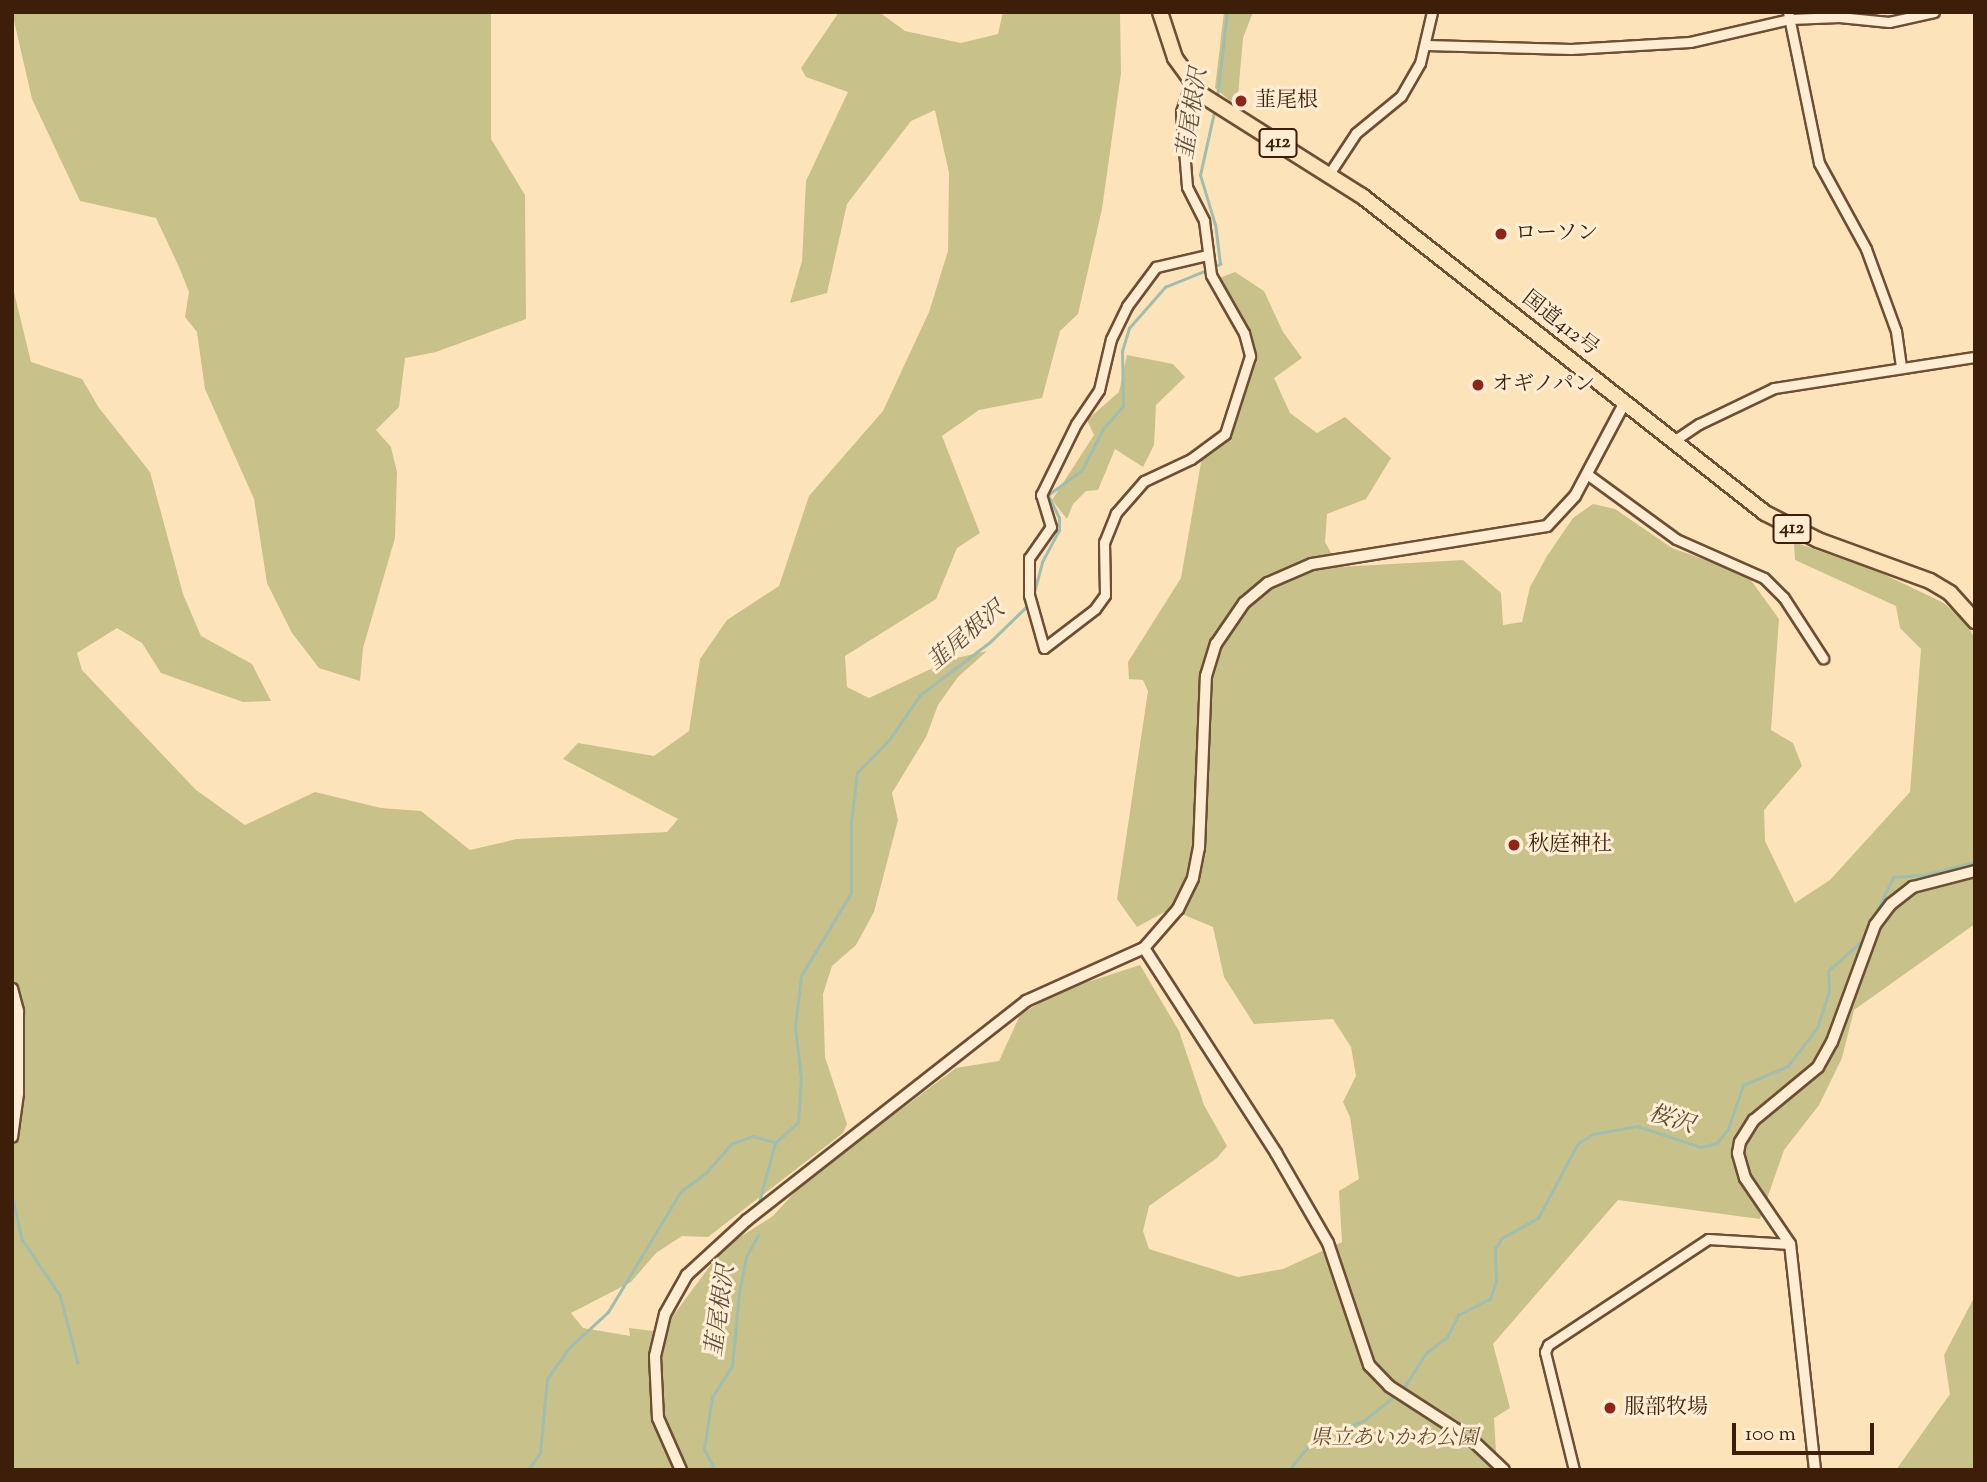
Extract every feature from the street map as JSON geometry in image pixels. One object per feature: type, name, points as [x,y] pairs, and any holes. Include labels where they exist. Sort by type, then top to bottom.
[{"type":"highway","name":"国道412号","points":[[1160,12],[1175,58],[1202,95],[1329,174],[1675,440],[1765,513],[1818,540],[1930,582],[1950,593],[1975,621]]},
{"type":"street","points":[[1329,174],[1356,133],[1401,96],[1426,45],[1432,12]]},
{"type":"street","points":[[1426,45],[1571,49],[1690,42],[1789,16],[1889,22],[1934,12]]},
{"type":"street","points":[[1789,16],[1819,163],[1866,249],[1896,331],[1901,367]]},
{"type":"street","points":[[1191,83],[1181,112],[1187,187],[1204,221],[1212,275],[1244,333],[1250,356],[1225,434],[1191,459],[1144,481],[1116,513],[1104,542],[1105,595],[1095,609],[1044,648],[1031,613],[1029,595],[1029,558],[1051,527],[1041,495],[1076,424],[1099,390],[1111,339],[1127,306],[1156,267],[1207,255]]},
{"type":"street","points":[[1675,440],[1707,419],[1774,388],[1975,358]]},
{"type":"street","points":[[681,1470],[658,1418],[655,1356],[665,1314],[687,1275],[747,1220],[1026,1001],[1144,948],[1170,920],[1193,878],[1199,848],[1206,676],[1216,644],[1244,603],[1268,583],[1312,564],[1547,526],[1558,518],[1587,474],[1625,402]]},
{"type":"street","points":[[1587,474],[1676,538],[1764,578],[1784,598],[1823,658]]},
{"type":"street","points":[[1815,1470],[1790,1244],[1745,1178],[1738,1153],[1740,1142],[1754,1120],[1818,1068],[1832,1041],[1875,925],[1891,904],[1913,887],[1975,871]]},
{"type":"street","points":[[1144,948],[1315,1220],[1341,1276],[1362,1351],[1372,1370],[1389,1386],[1471,1439],[1504,1470]]},
{"type":"street","points":[[12,988],[18,1011],[18,1093],[12,1137]]},
{"type":"street","points":[[1574,1470],[1545,1352],[1548,1345],[1708,1239],[1790,1244]]},
{"type":"green space","points":[[12,12],[491,12],[491,139],[525,195],[526,319],[436,352],[405,358],[399,407],[376,430],[391,447],[397,472],[395,538],[363,648],[360,681],[319,668],[292,633],[267,583],[254,499],[205,389],[197,332],[185,317],[189,292],[179,267],[156,218],[80,201],[32,99]]},
{"type":"green space","name":"県立あいかわ公園","points":[[839,12],[879,12],[905,31],[961,43],[998,34],[1003,12],[1120,12],[1121,73],[1102,209],[1078,314],[1060,331],[1042,398],[979,410],[942,436],[980,533],[957,548],[936,599],[845,656],[847,687],[869,698],[952,659],[987,651],[958,677],[938,705],[926,737],[892,793],[898,820],[874,912],[856,945],[832,966],[823,994],[825,1057],[847,1124],[843,1133],[708,1237],[682,1236],[656,1253],[631,1282],[571,1313],[583,1328],[630,1336],[629,1328],[661,1332],[724,1247],[773,1216],[802,1184],[956,1068],[999,1061],[1020,1015],[1057,992],[1140,965],[1179,1031],[1204,1105],[1227,1146],[1217,1158],[1149,1206],[1143,1231],[1149,1249],[1238,1277],[1283,1269],[1342,1242],[1339,1191],[1359,1179],[1350,1117],[1343,1102],[1356,1076],[1351,1047],[1333,1019],[1254,1024],[1224,977],[1213,927],[1170,909],[1137,927],[1117,899],[1148,691],[1143,680],[1129,679],[1128,662],[1181,578],[1202,457],[1227,435],[1231,409],[1255,360],[1250,334],[1214,280],[1235,272],[1264,291],[1283,332],[1302,358],[1274,378],[1290,413],[1317,433],[1345,417],[1391,458],[1366,499],[1327,514],[1325,542],[1339,567],[1463,560],[1501,593],[1503,625],[1522,622],[1530,587],[1547,556],[1573,518],[1593,504],[1615,509],[1672,548],[1747,575],[1779,619],[1771,730],[1793,743],[1802,766],[1764,810],[1765,841],[1795,903],[1830,880],[1910,792],[1921,649],[1900,628],[1896,606],[1795,560],[1794,542],[1879,572],[1942,602],[1966,621],[1975,640],[1975,924],[1854,1010],[1842,1058],[1819,1105],[1784,1150],[1760,1219],[1618,1200],[1493,1344],[1510,1408],[1494,1418],[1497,1470],[12,1470],[12,284],[31,362],[82,379],[99,408],[150,472],[183,594],[201,636],[252,664],[271,701],[243,702],[161,673],[142,643],[117,628],[77,653],[82,670],[196,790],[245,825],[315,792],[381,808],[421,811],[470,850],[517,839],[667,832],[678,819],[563,759],[578,743],[654,756],[689,731],[700,659],[727,620],[779,586],[809,496],[883,411],[929,312],[948,251],[949,173],[935,110],[911,121],[847,204],[827,293],[790,303],[802,261],[806,181],[848,92],[806,77],[801,68]]},
{"type":"green space","points":[[1224,12],[1253,12],[1243,38],[1237,107],[1215,88]]},
{"type":"green space","points":[[1127,355],[1173,364],[1185,377],[1156,405],[1154,445],[1143,467],[1115,449],[1098,490],[1086,491],[1073,504],[1067,519],[1052,500],[1094,435],[1087,420],[1119,392]]},
{"type":"green space","points":[[1975,1296],[1975,1470],[1896,1470],[1950,1394],[1944,1355]]},
{"type":"waterway","name":"韮尾根沢","points":[[1217,98],[1227,12]]},
{"type":"waterway","name":"韮尾根沢","points":[[1213,267],[1220,264],[1215,225],[1200,175],[1215,108]]},
{"type":"waterway","name":"韮尾根沢","points":[[1033,596],[1042,562],[1059,530],[1059,518],[1048,495],[1082,470],[1103,429],[1123,406],[1122,351],[1129,328],[1165,287],[1207,270]]},
{"type":"waterway","name":"韮尾根沢","points":[[759,1202],[775,1143],[798,1122],[801,1079],[795,1027],[801,976],[851,893],[851,822],[857,773],[889,740],[920,695],[990,642],[1028,605]]},
{"type":"waterway","name":"桜沢","points":[[1403,1389],[1426,1353],[1447,1337],[1458,1315],[1490,1299],[1496,1282],[1495,1249],[1502,1238],[1538,1218],[1578,1143],[1593,1134],[1637,1126],[1701,1147],[1717,1143],[1728,1129],[1743,1085],[1788,1066],[1817,1028],[1829,991],[1828,971],[1863,940],[1893,877],[1924,875],[1975,862]]},
{"type":"waterway","points":[[528,1470],[540,1453],[547,1379],[569,1348],[608,1312],[681,1191],[706,1173],[731,1144],[753,1136],[774,1142]]},
{"type":"waterway","points":[[12,1194],[22,1239],[60,1295],[78,1363]]},
{"type":"waterway","name":"韮尾根沢","points":[[715,1470],[704,1449],[712,1397],[732,1366],[739,1293],[746,1257],[758,1235]]},
{"type":"waterway","name":"桜沢","points":[[1289,1470],[1313,1440],[1363,1421],[1395,1396]]},
{"type":"place","name":"韮尾根","points":[[1241,101]]},
{"type":"place","name":"ローソン","points":[[1501,234]]},
{"type":"place","name":"オギノパン","points":[[1478,385]]},
{"type":"place","name":"秋庭神社","points":[[1514,845]]},
{"type":"place","name":"服部牧場","points":[[1610,1408]]}]
